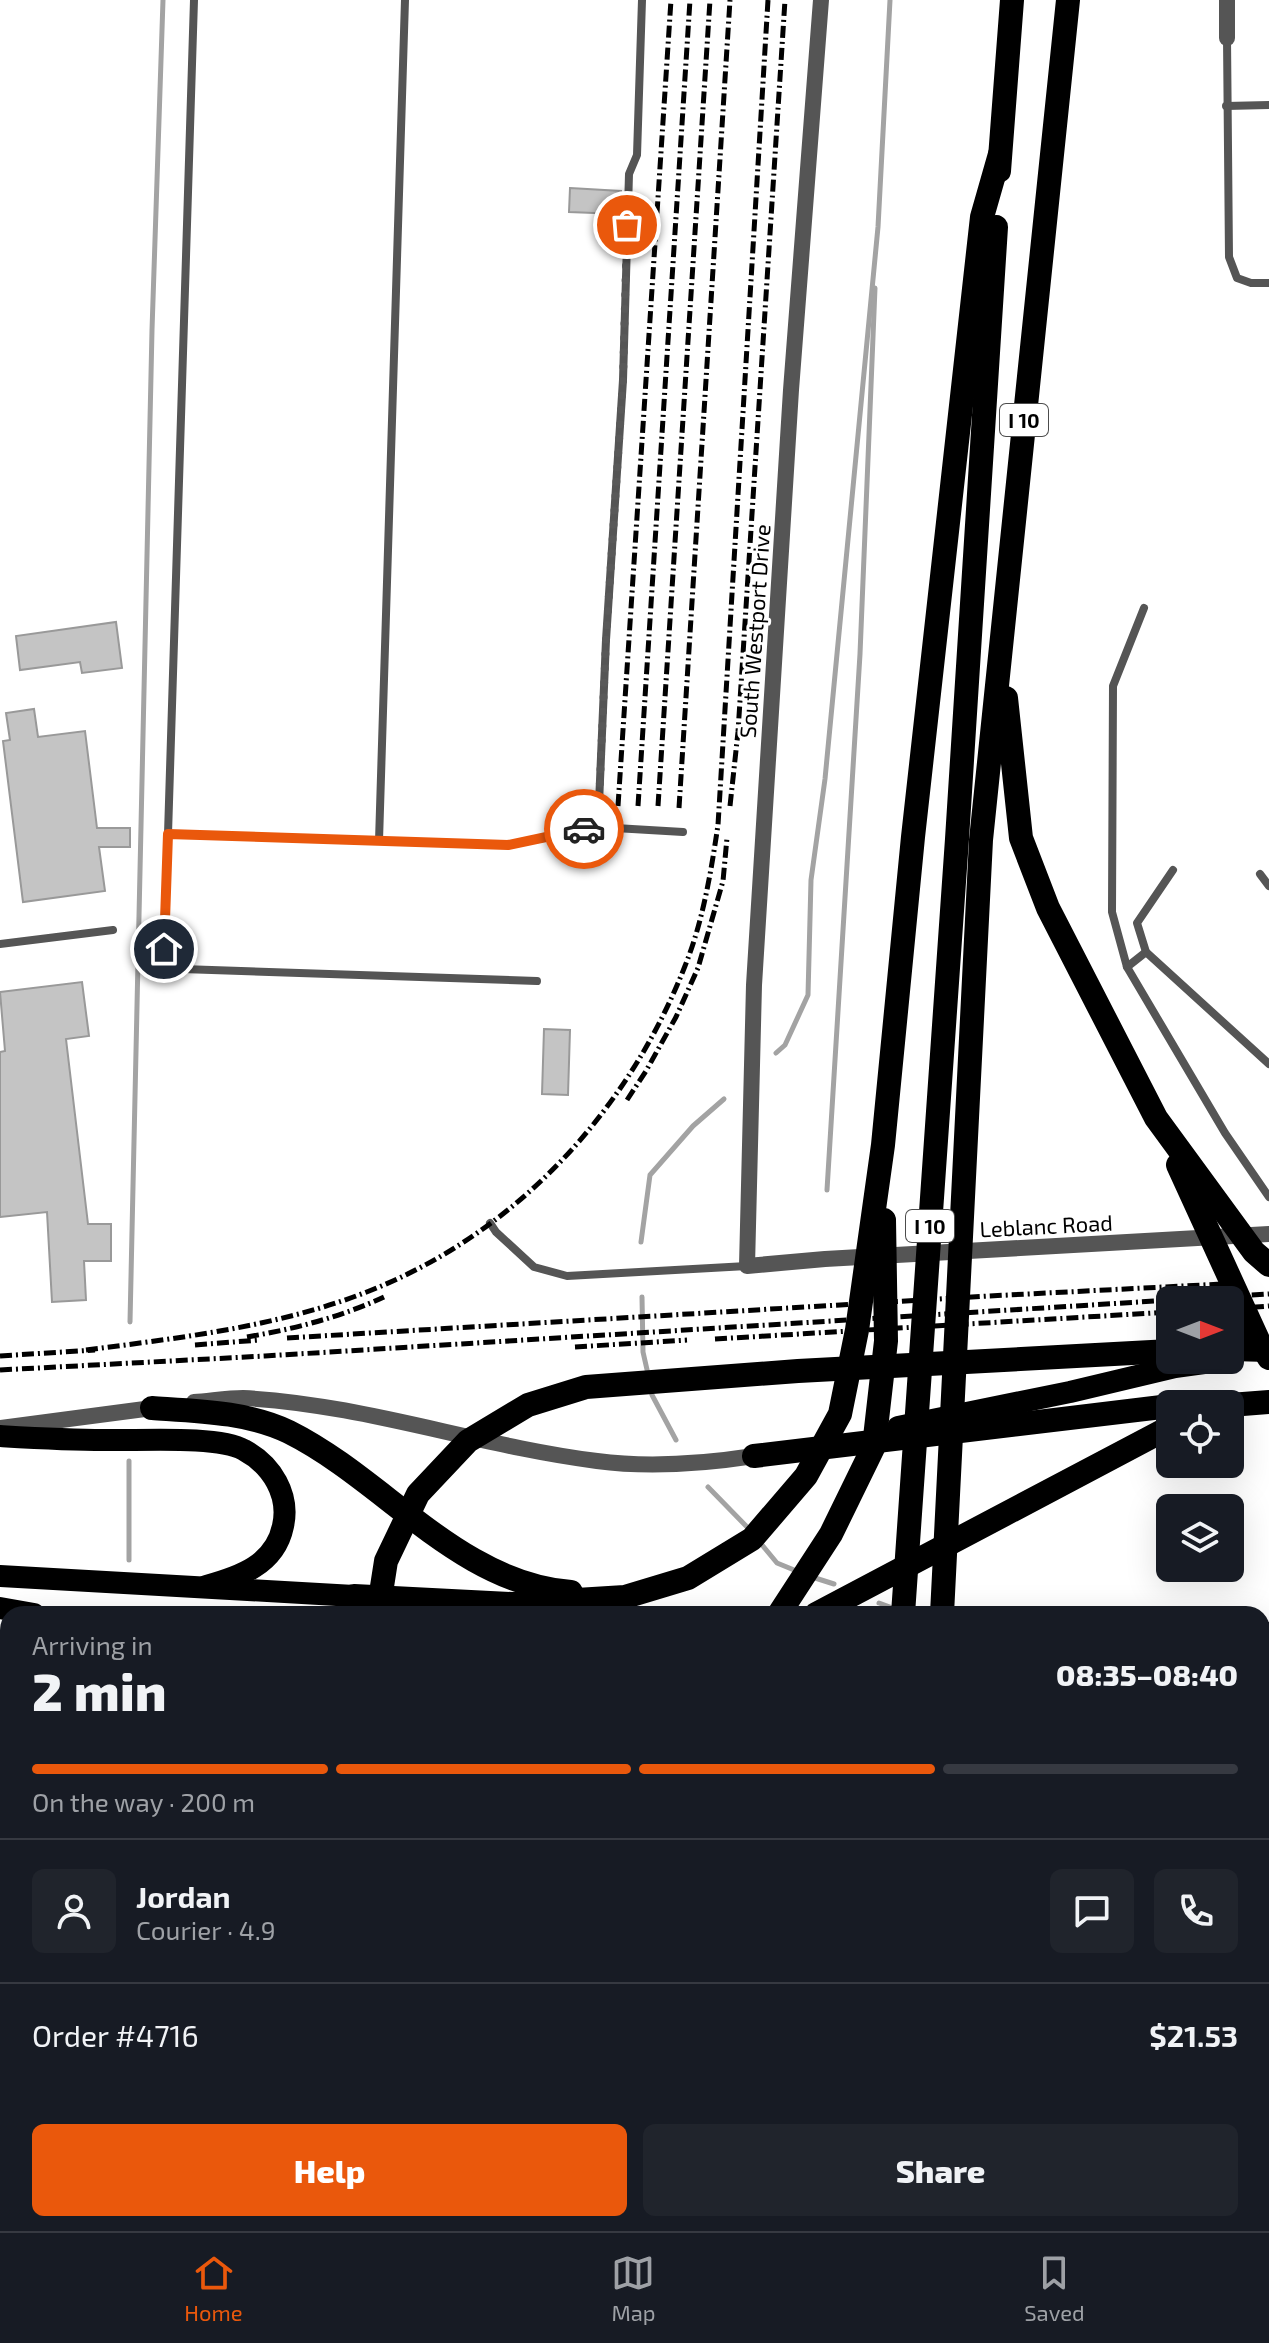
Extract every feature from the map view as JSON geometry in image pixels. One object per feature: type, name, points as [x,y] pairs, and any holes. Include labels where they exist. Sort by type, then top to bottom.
[{"type":"highway","name":"I 10","points":[[942,1606],[969,840],[1000,154],[1012,0]]},
{"type":"highway","name":"I 10","points":[[904,1606],[969,840],[1000,644],[1068,0]]},
{"type":"highway","points":[[0,1576],[512,1604],[625,1597],[688,1578],[752,1539],[806,1476],[840,1414],[857,1330],[883,1145],[913,837],[982,217],[1000,154]]},
{"type":"highway","points":[[1000,644],[1021,838],[1048,908],[1156,1118],[1259,1342],[1269,1355]]},
{"type":"highway","points":[[1156,1118],[1254,1252],[1269,1265]]},
{"type":"highway","points":[[784,1606],[831,1534],[874,1446],[886,1341],[883,1145]]},
{"type":"highway","points":[[1244,1351],[1269,1355]]},
{"type":"highway","points":[[379,1606],[386,1561],[418,1494],[468,1441],[528,1405],[586,1387],[798,1371],[1156,1352]]},
{"type":"highway","points":[[1244,1358],[1269,1355]]},
{"type":"highway","points":[[754,1456],[1156,1371]]},
{"type":"highway","points":[[1244,1404],[1269,1402]]},
{"type":"highway","points":[[152,1408],[238,1416],[288,1431],[340,1463],[468,1557],[510,1577],[560,1591],[625,1597]]},
{"type":"highway","points":[[754,1456],[1156,1408]]},
{"type":"highway","points":[[831,1606],[1156,1434]]},
{"type":"highway","points":[[0,1436],[64,1440],[213,1441],[242,1448],[265,1464],[275,1478],[284,1506],[285,1519],[278,1542],[254,1568],[206,1586]]},
{"type":"street","name":"South Westport Drive","points":[[747,1266],[754,985],[791,390],[821,0]]},
{"type":"street","points":[[1227,0],[1227,38]]},
{"type":"street","name":"Leblanc Road","points":[[747,1266],[1269,1234]]},
{"type":"street","points":[[0,1428],[240,1398],[302,1404],[600,1462],[660,1465],[710,1463],[754,1456]]},
{"type":"lane","points":[[194,0],[164,949],[182,969],[537,981]]},
{"type":"lane","points":[[379,841],[405,0]]},
{"type":"lane","points":[[598,827],[606,640],[623,380],[629,174],[637,155],[642,0]]},
{"type":"lane","points":[[1227,38],[1229,257],[1237,278],[1251,283],[1269,283]]},
{"type":"lane","points":[[1226,106],[1269,105]]},
{"type":"lane","points":[[1144,608],[1113,686],[1112,912],[1127,967],[1225,1133],[1269,1197]]},
{"type":"lane","points":[[168,834],[508,845],[598,827],[683,832]]},
{"type":"lane","points":[[1173,870],[1137,923],[1146,952],[1269,1064]]},
{"type":"lane","points":[[1260,874],[1269,886]]},
{"type":"lane","points":[[0,944],[113,930]]},
{"type":"lane","points":[[1127,967],[1146,952]]},
{"type":"lane","points":[[490,1223],[534,1267],[567,1276],[747,1266]]},
{"type":"building","points":[[570,188],[621,191],[620,214],[569,212]]},
{"type":"building","points":[[116,622],[122,668],[82,673],[80,662],[20,670],[16,636]]},
{"type":"building","points":[[34,709],[38,737],[85,731],[97,828],[130,828],[130,847],[99,847],[105,891],[23,902],[3,741],[10,740],[6,713]]},
{"type":"building","points":[[82,982],[89,1036],[66,1039],[88,1224],[111,1224],[111,1261],[84,1261],[86,1300],[52,1302],[47,1212],[0,1217],[0,1052],[5,1051],[0,992]]},
{"type":"building","points":[[544,1029],[570,1030],[568,1095],[542,1094]]},
{"type":"waterway","points":[[130,1322],[152,330],[163,0]]},
{"type":"waterway","points":[[776,1053],[785,1045],[808,995],[811,880],[825,779],[878,227],[890,0]]},
{"type":"waterway","points":[[827,1190],[860,654],[875,288]]},
{"type":"waterway","points":[[641,1242],[650,1175],[693,1126],[724,1099]]},
{"type":"waterway","points":[[642,1297],[643,1352],[648,1374]]},
{"type":"waterway","points":[[650,1387],[676,1440]]},
{"type":"waterway","points":[[129,1461],[129,1560]]},
{"type":"waterway","points":[[708,1487],[749,1529]]},
{"type":"waterway","points":[[758,1540],[777,1563],[799,1572]]},
{"type":"waterway","points":[[812,1577],[834,1584]]},
{"type":"waterway","points":[[879,1603],[887,1606]]},
{"type":"railway","points":[[618,806],[671,0]]},
{"type":"railway","points":[[638,806],[690,0]]},
{"type":"railway","points":[[658,806],[710,0]]},
{"type":"railway","points":[[679,808],[730,0]]},
{"type":"railway","points":[[86,1350],[227,1330],[297,1315],[364,1293],[418,1269],[469,1239],[516,1204],[559,1164],[631,1072],[661,1020],[697,932],[718,825],[768,0]]},
{"type":"railway","points":[[730,806],[738,732],[785,0]]},
{"type":"railway","points":[[627,1100],[676,1017],[698,968],[723,881],[727,838]]},
{"type":"railway","points":[[287,1338],[1241,1283]]},
{"type":"railway","points":[[0,1370],[1269,1294]]},
{"type":"railway","points":[[247,1337],[317,1322],[384,1297]]},
{"type":"railway","points":[[1244,1308],[1269,1306]]},
{"type":"railway","points":[[715,1339],[1156,1313]]},
{"type":"railway","points":[[195,1345],[259,1340]]},
{"type":"railway","points":[[575,1347],[687,1340]]},
{"type":"railway","points":[[0,1356],[95,1350]]},
{"type":"way so far","points":[[584,829],[598,827],[606,640],[623,380],[627,225]]},
{"type":"route","points":[[164,949],[168,834],[508,845],[584,829]]}]
